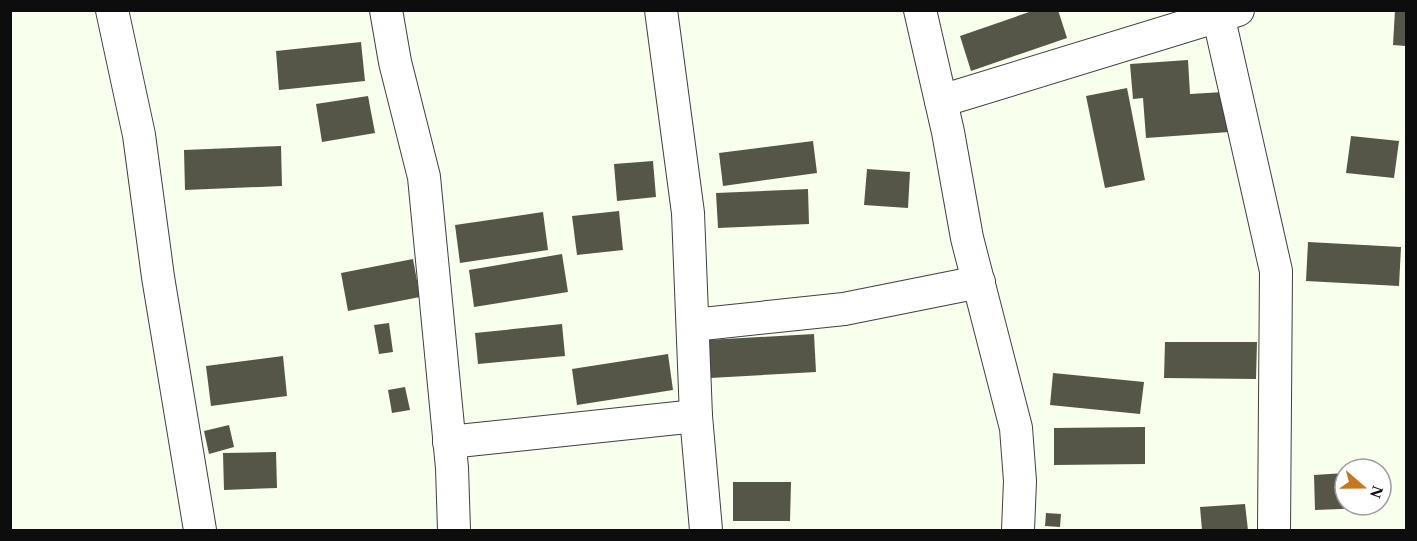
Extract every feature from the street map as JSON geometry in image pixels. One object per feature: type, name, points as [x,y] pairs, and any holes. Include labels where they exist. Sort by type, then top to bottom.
[{"type":"street","points":[[112,10],[139,135],[158,277],[180,399],[200,531]]},
{"type":"street","points":[[386,10],[395,62],[424,177],[449,442],[454,531]]},
{"type":"street","points":[[661,10],[688,213],[696,416],[706,531]]},
{"type":"street","points":[[920,10],[941,102],[967,238],[1016,428],[1020,481],[1018,531]]},
{"type":"street","points":[[941,102],[1225,12],[1276,271],[1274,531]]},
{"type":"street","points":[[693,325],[844,309],[979,282]]},
{"type":"street","points":[[449,442],[696,416]]},
{"type":"building","points":[[1035,10],[1058,10],[1067,38],[971,71],[960,36]]},
{"type":"building","points":[[1395,10],[1406,10],[1406,46],[1393,45]]},
{"type":"building","points":[[361,42],[365,81],[279,90],[276,51]]},
{"type":"building","points":[[1188,60],[1190,94],[1240,91],[1243,131],[1146,138],[1143,98],[1133,99],[1130,64]]},
{"type":"building","points":[[1127,88],[1145,180],[1105,188],[1086,96]]},
{"type":"building","points":[[368,96],[375,133],[322,142],[316,104]]},
{"type":"building","points":[[1351,136],[1399,141],[1394,178],[1346,173]]},
{"type":"building","points":[[813,141],[817,173],[723,186],[719,153]]},
{"type":"building","points":[[281,146],[282,186],[185,190],[184,150]]},
{"type":"building","points":[[653,161],[656,197],[617,201],[614,164]]},
{"type":"building","points":[[867,169],[910,172],[908,208],[864,205]]},
{"type":"building","points":[[808,189],[809,224],[718,228],[716,193]]},
{"type":"building","points":[[619,211],[623,250],[577,255],[572,216]]},
{"type":"building","points":[[543,212],[548,250],[460,263],[455,225]]},
{"type":"building","points":[[1308,242],[1401,247],[1399,286],[1306,281]]},
{"type":"building","points":[[562,254],[568,292],[474,307],[469,270]]},
{"type":"building","points":[[413,259],[420,297],[348,311],[341,273]]},
{"type":"building","points":[[389,323],[393,352],[379,354],[374,325]]},
{"type":"building","points":[[562,324],[565,356],[478,364],[475,333]]},
{"type":"building","points":[[814,334],[816,372],[710,378],[708,340]]},
{"type":"building","points":[[1165,342],[1257,342],[1256,379],[1164,378]]},
{"type":"building","points":[[668,354],[673,390],[577,405],[572,369]]},
{"type":"building","points":[[283,356],[287,396],[211,406],[206,366]]},
{"type":"building","points":[[1053,373],[1144,382],[1140,414],[1050,405]]},
{"type":"building","points":[[405,387],[410,410],[392,413],[388,390]]},
{"type":"building","points":[[229,425],[234,447],[209,454],[204,431]]},
{"type":"building","points":[[1145,427],[1145,464],[1054,465],[1054,428]]},
{"type":"building","points":[[276,452],[277,488],[224,490],[223,453]]},
{"type":"building","points":[[1333,474],[1333,509],[1315,510],[1314,475]]},
{"type":"building","points":[[733,482],[791,482],[790,521],[733,521]]},
{"type":"building","points":[[1245,504],[1248,530],[1202,530],[1200,507]]},
{"type":"building","points":[[1046,513],[1061,514],[1060,527],[1045,526]]}]
